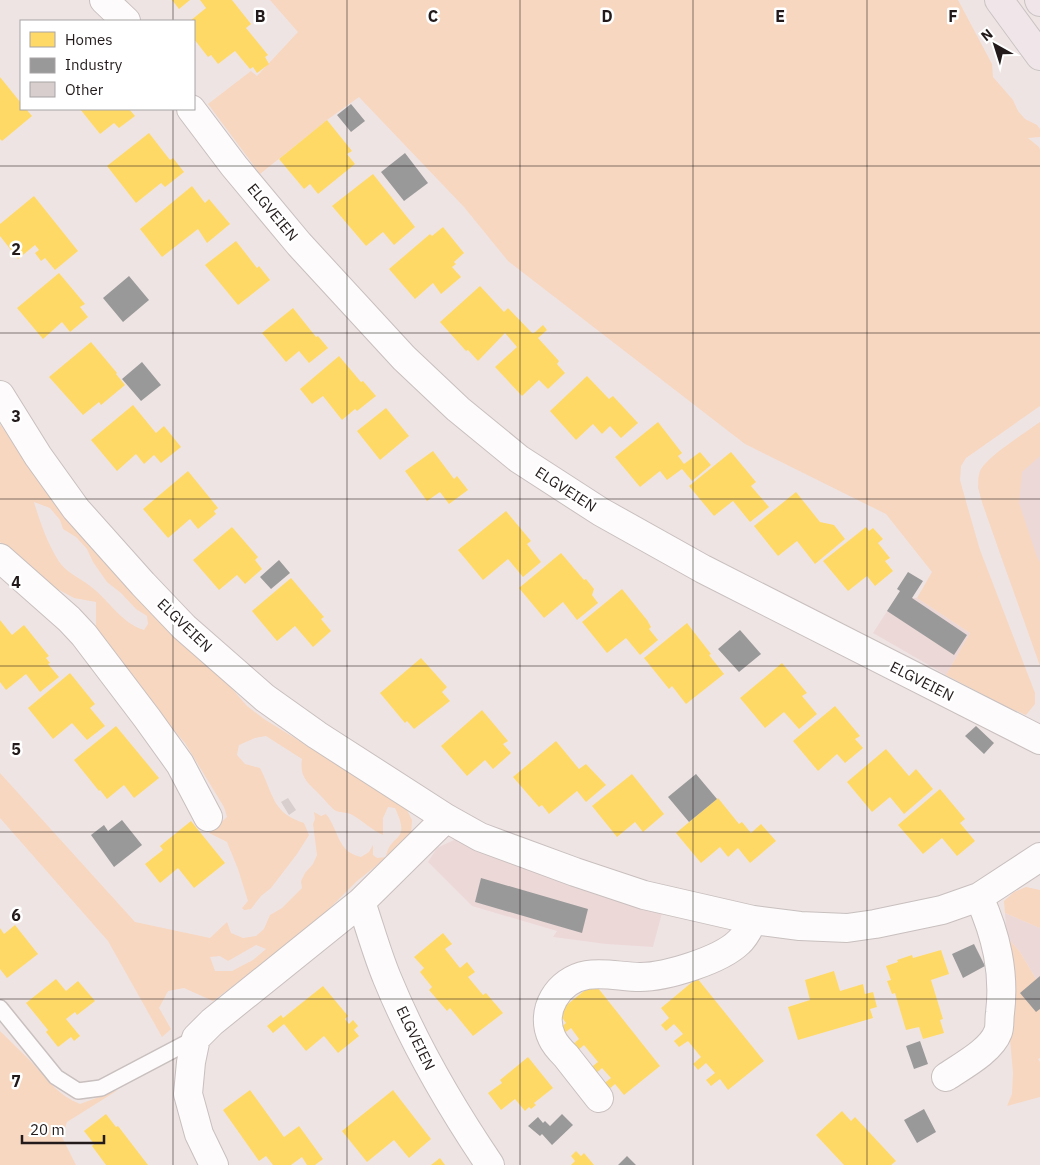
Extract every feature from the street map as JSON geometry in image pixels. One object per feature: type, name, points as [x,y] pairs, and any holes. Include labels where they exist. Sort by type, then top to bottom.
[{"type":"main road","points":[[999,0],[1040,56]]},
{"type":"street","points":[[104,0],[125,20]]},
{"type":"street","name":"ELGVEIEN","points":[[193,110],[234,166],[299,244],[404,358],[458,409],[518,459],[601,512],[703,569],[1040,740]]},
{"type":"street","name":"ELGVEIEN","points":[[0,395],[38,456],[76,509],[184,627],[265,698],[317,735],[446,818],[480,837],[574,872],[644,894],[753,920],[800,926],[847,928],[942,910],[979,897],[1040,858]]},
{"type":"street","points":[[0,558],[69,619],[84,635],[180,764],[208,817]]},
{"type":"street","points":[[214,1165],[199,1134],[188,1094],[191,1062],[196,1038],[212,1022],[361,902],[446,818]]},
{"type":"street","points":[[946,1077],[987,1047],[998,1032],[1002,1000],[998,946],[979,897]]},
{"type":"street","name":"ELGVEIEN","points":[[361,902],[387,978],[416,1043],[490,1165]]},
{"type":"street","points":[[599,1098],[553,1040],[548,1027],[548,1017],[551,1002],[557,992],[576,978],[588,975],[642,977],[658,975],[712,959],[738,944],[745,936],[753,920]]},
{"type":"lane","points":[[0,1008],[56,1077],[78,1091],[101,1088],[196,1038]]},
{"type":"shaded area","points":[[270,0],[958,0],[992,64],[993,77],[1013,100],[1018,111],[1025,119],[1037,125],[1040,129],[1040,137],[1028,138],[1040,150],[1040,406],[966,458],[961,466],[960,480],[980,550],[1035,693],[1035,704],[1026,715],[946,675],[970,633],[917,598],[932,572],[886,514],[745,444],[508,261],[464,207],[359,97],[260,174],[208,104],[251,71],[257,76],[298,32]]},
{"type":"shaded area","points":[[1040,422],[1040,663],[978,488],[981,470],[991,458]]},
{"type":"shaded area","points":[[1040,422],[1040,456],[1022,472],[1019,503],[1040,562],[1040,666],[984,508],[978,478],[981,469],[1000,450]]},
{"type":"shaded area","points":[[0,424],[51,498],[76,528],[222,677],[247,706],[264,719],[382,792],[407,810],[412,820],[411,836],[401,846],[357,881],[329,909],[276,954],[213,1001],[184,988],[168,991],[159,1008],[171,1029],[162,1037],[108,941],[0,818],[0,773],[135,922],[210,938],[227,922],[231,933],[243,938],[256,936],[264,929],[270,915],[282,908],[302,888],[301,881],[317,855],[313,824],[315,819],[314,812],[321,816],[326,814],[339,840],[347,850],[361,857],[369,852],[373,845],[373,855],[377,858],[386,857],[391,844],[401,833],[400,819],[395,808],[388,807],[383,818],[383,835],[352,815],[334,810],[306,781],[302,772],[302,759],[266,736],[255,738],[239,745],[237,755],[245,764],[260,768],[275,802],[286,814],[304,823],[309,835],[271,888],[261,896],[251,909],[244,910],[242,908],[248,901],[227,842],[209,833],[227,817],[224,807],[185,743],[163,718],[96,629],[96,602],[74,598],[50,585],[0,542]],"holes":[[[34,502],[50,508],[60,520],[63,529],[76,537],[87,549],[93,562],[107,582],[136,609],[147,616],[148,624],[144,630],[129,622],[97,592],[61,564],[47,539]],[[256,945],[266,949],[253,960],[232,971],[215,971],[210,957],[220,956],[228,961]]]},
{"type":"shaded area","points":[[900,591],[912,598],[917,598],[970,633],[946,675],[873,633]]},
{"type":"shaded area","points":[[456,839],[508,862],[594,894],[662,913],[653,947],[606,944],[553,937],[557,931],[472,906],[428,862],[437,848]]},
{"type":"shaded area","points":[[1026,887],[1040,890],[1040,928],[1005,913],[1004,901],[1014,892]]},
{"type":"shaded area","points":[[1005,913],[1040,928],[1040,1009],[1036,1012],[1036,979],[1020,952],[1007,937]]},
{"type":"shaded area","points":[[1007,937],[1020,952],[1036,979],[1036,1012],[1040,1009],[1040,1058],[1038,1059],[1040,1062],[1040,1097],[1007,1106],[1012,1094],[1013,1073]]},
{"type":"shaded area","points":[[0,1031],[32,1062],[55,1088],[73,1101],[80,1104],[118,1090],[67,1122],[62,1137],[76,1165],[0,1165]]},
{"type":"building: Homes","points":[[172,0],[190,0],[179,9]]},
{"type":"building: Homes","points":[[200,0],[232,0],[251,24],[246,28],[268,55],[265,57],[269,64],[257,73],[253,67],[250,69],[235,51],[218,64],[211,55],[208,57],[195,40],[195,20],[191,20],[206,8]]},
{"type":"building: Homes","points":[[0,77],[20,102],[20,110],[27,110],[32,116],[2,141],[0,139]]},
{"type":"building: Homes","points":[[81,110],[130,110],[135,116],[119,128],[114,123],[100,134]]},
{"type":"building: Homes","points":[[327,120],[352,151],[347,154],[355,164],[318,194],[310,184],[304,189],[279,159]]},
{"type":"building: Homes","points":[[149,133],[170,160],[173,158],[184,172],[165,187],[161,183],[136,203],[107,166]]},
{"type":"building: Homes","points":[[373,174],[415,227],[394,245],[383,232],[366,246],[332,206]]},
{"type":"building: Homes","points":[[192,186],[205,203],[209,199],[230,224],[207,243],[198,229],[162,257],[140,229]]},
{"type":"building: Homes","points":[[34,196],[78,251],[55,270],[45,258],[41,261],[35,253],[39,250],[35,245],[18,259],[0,236],[0,224]]},
{"type":"building: Homes","points":[[443,227],[464,253],[454,262],[456,264],[452,267],[461,277],[441,294],[433,283],[415,299],[389,269],[430,234],[432,236]]},
{"type":"building: Homes","points":[[236,241],[257,268],[259,266],[270,280],[238,305],[205,265]]},
{"type":"building: Homes","points":[[59,273],[85,304],[80,307],[88,317],[70,332],[62,322],[43,339],[17,308]]},
{"type":"building: Homes","points":[[480,286],[504,312],[508,308],[532,333],[543,325],[547,330],[538,338],[559,361],[557,364],[565,373],[548,389],[539,380],[522,396],[495,367],[517,347],[505,333],[478,361],[468,350],[466,351],[440,322]]},
{"type":"building: Homes","points":[[293,308],[316,337],[318,336],[328,348],[309,363],[299,351],[286,362],[262,333]]},
{"type":"building: Homes","points":[[91,342],[125,385],[101,405],[99,402],[83,415],[49,377]]},
{"type":"building: Homes","points":[[339,356],[361,382],[363,381],[376,396],[342,420],[323,396],[312,404],[300,389]]},
{"type":"building: Homes","points":[[587,376],[609,399],[613,396],[638,423],[621,438],[610,426],[602,434],[593,424],[576,440],[550,411]]},
{"type":"building: Homes","points":[[133,405],[156,433],[164,426],[181,447],[161,463],[154,455],[144,464],[136,454],[117,471],[91,440]]},
{"type":"building: Homes","points":[[386,408],[409,436],[380,460],[357,431]]},
{"type":"building: Homes","points":[[658,422],[682,453],[678,456],[684,464],[700,452],[711,465],[692,481],[682,469],[667,480],[660,471],[640,487],[615,457]]},
{"type":"building: Homes","points":[[433,451],[454,479],[457,476],[468,490],[449,504],[440,492],[427,501],[405,471]]},
{"type":"building: Homes","points":[[731,452],[756,482],[751,486],[769,507],[750,522],[733,501],[714,516],[689,486]]},
{"type":"building: Homes","points":[[188,471],[218,508],[214,511],[216,514],[198,529],[190,519],[168,538],[143,509]]},
{"type":"building: Homes","points":[[796,492],[820,522],[834,525],[845,539],[815,564],[797,541],[778,556],[754,526]]},
{"type":"building: Homes","points":[[506,511],[531,541],[527,544],[541,562],[523,577],[508,559],[483,580],[458,550]]},
{"type":"building: Homes","points":[[232,527],[258,557],[255,560],[262,569],[245,584],[237,575],[219,590],[193,560]]},
{"type":"building: Homes","points":[[866,527],[869,531],[873,528],[883,539],[878,543],[890,558],[885,561],[893,571],[875,586],[867,576],[848,591],[823,561]]},
{"type":"building: Homes","points":[[561,553],[594,589],[592,595],[598,603],[577,620],[563,602],[544,618],[519,588]]},
{"type":"building: Homes","points":[[291,578],[324,617],[321,619],[331,631],[313,647],[295,626],[277,641],[252,611]]},
{"type":"building: Homes","points":[[622,589],[647,620],[651,627],[649,629],[658,640],[640,655],[626,638],[607,653],[582,622]]},
{"type":"building: Homes","points":[[0,620],[12,635],[24,625],[49,656],[46,658],[50,663],[48,664],[59,677],[40,692],[26,674],[6,690],[0,682]]},
{"type":"building: Homes","points":[[687,623],[724,674],[686,704],[672,686],[669,689],[644,658]]},
{"type":"building: Homes","points":[[421,658],[447,687],[442,692],[450,701],[414,729],[407,721],[405,723],[380,693]]},
{"type":"building: Homes","points":[[782,663],[807,693],[802,696],[817,714],[799,729],[784,712],[765,728],[740,698]]},
{"type":"building: Homes","points":[[70,673],[95,704],[90,708],[105,726],[87,740],[72,723],[53,739],[28,708]]},
{"type":"building: Homes","points":[[835,706],[860,736],[855,739],[863,748],[845,763],[837,754],[818,771],[793,741]]},
{"type":"building: Homes","points":[[482,710],[508,741],[503,744],[511,753],[493,769],[485,760],[467,776],[441,746]]},
{"type":"building: Homes","points":[[116,726],[159,778],[134,798],[124,785],[107,799],[74,760]]},
{"type":"building: Homes","points":[[556,741],[579,769],[586,764],[606,785],[586,802],[577,791],[549,814],[542,805],[539,807],[513,777]]},
{"type":"building: Homes","points":[[886,749],[909,776],[916,769],[933,789],[904,814],[890,797],[872,812],[847,782]]},
{"type":"building: Homes","points":[[632,774],[664,814],[643,832],[635,822],[617,837],[592,806]]},
{"type":"building: Homes","points":[[940,789],[965,819],[960,823],[975,841],[957,856],[942,838],[923,854],[898,825]]},
{"type":"building: Homes","points":[[718,798],[739,824],[742,822],[751,833],[761,824],[776,841],[750,863],[738,848],[728,857],[720,847],[701,863],[676,833]]},
{"type":"building: Homes","points":[[191,821],[225,863],[194,888],[178,868],[160,883],[145,864],[163,850],[160,846]]},
{"type":"building: Homes","points":[[15,925],[38,954],[7,978],[0,969],[0,928],[4,934]]},
{"type":"building: Homes","points":[[443,933],[452,944],[445,949],[460,968],[467,962],[475,972],[468,977],[483,995],[486,993],[503,1013],[473,1036],[450,1008],[447,1011],[429,990],[432,987],[420,972],[424,968],[414,957]]},
{"type":"building: Homes","points":[[941,950],[949,974],[931,980],[943,1019],[940,1020],[944,1033],[923,1039],[919,1027],[906,1030],[895,993],[892,994],[887,981],[891,980],[886,966],[912,955],[913,958]]},
{"type":"building: Homes","points":[[834,971],[840,991],[863,984],[865,994],[873,992],[877,1007],[870,1009],[873,1018],[798,1040],[788,1007],[810,1000],[805,980]]},
{"type":"building: Homes","points":[[697,978],[764,1061],[728,1090],[720,1079],[711,1086],[706,1080],[715,1073],[706,1063],[698,1070],[693,1064],[701,1057],[688,1041],[679,1047],[674,1041],[683,1034],[674,1024],[666,1031],[661,1025],[669,1018],[661,1008]]},
{"type":"building: Homes","points":[[56,979],[66,991],[78,981],[95,1001],[77,1015],[75,1012],[66,1019],[80,1036],[74,1041],[71,1037],[58,1047],[46,1032],[48,1030],[26,1003]]},
{"type":"building: Homes","points":[[594,983],[660,1066],[624,1095],[615,1084],[607,1091],[602,1085],[611,1078],[602,1068],[594,1075],[589,1069],[598,1062],[584,1045],[576,1052],[571,1046],[579,1039],[571,1028],[562,1035],[558,1030],[566,1023],[558,1012]]},
{"type":"building: Homes","points":[[323,986],[348,1016],[345,1019],[349,1024],[353,1020],[358,1026],[354,1030],[359,1036],[338,1053],[324,1036],[306,1051],[284,1024],[273,1033],[267,1026],[281,1015],[283,1018]]},
{"type":"building: Homes","points":[[528,1057],[553,1088],[534,1103],[536,1105],[531,1109],[529,1107],[525,1111],[515,1099],[501,1110],[488,1093],[502,1083],[500,1080]]},
{"type":"building: Homes","points":[[250,1090],[284,1137],[299,1126],[323,1159],[315,1165],[307,1165],[302,1157],[291,1165],[273,1165],[266,1156],[259,1161],[223,1110]]},
{"type":"building: Homes","points":[[393,1090],[431,1139],[409,1158],[394,1140],[367,1162],[342,1131]]},
{"type":"building: Homes","points":[[842,1111],[851,1121],[855,1117],[896,1161],[891,1165],[844,1165],[816,1135]]},
{"type":"building: Homes","points":[[106,1114],[116,1127],[118,1126],[148,1165],[106,1165],[84,1131]]},
{"type":"building: Homes","points":[[576,1151],[581,1156],[584,1153],[594,1165],[571,1165],[575,1161],[571,1156]]},
{"type":"building: Homes","points":[[440,1158],[445,1165],[431,1165]]},
{"type":"building: Industry","points":[[351,104],[365,121],[351,132],[337,115]]},
{"type":"building: Industry","points":[[405,153],[428,183],[404,201],[381,172]]},
{"type":"building: Industry","points":[[129,276],[149,300],[123,322],[103,298]]},
{"type":"building: Industry","points":[[142,362],[161,385],[141,401],[122,379]]},
{"type":"building: Industry","points":[[279,560],[290,573],[271,589],[260,577]]},
{"type":"building: Industry","points":[[908,572],[923,581],[912,598],[967,635],[954,655],[887,611],[900,591],[897,589]]},
{"type":"building: Industry","points":[[740,630],[761,654],[739,672],[718,649]]},
{"type":"building: Industry","points":[[976,726],[994,743],[984,754],[965,736]]},
{"type":"building: Industry","points":[[696,774],[717,799],[689,822],[668,797]]},
{"type":"building: Industry","points":[[122,820],[142,845],[114,867],[91,835],[104,825],[108,831]]},
{"type":"building: Industry","points":[[481,878],[588,909],[582,933],[475,902]]},
{"type":"building: Industry","points":[[974,944],[985,966],[963,978],[952,954]]},
{"type":"building: Industry","points":[[1040,976],[1040,1009],[1036,1012],[1020,993]]},
{"type":"building: Industry","points":[[920,1041],[928,1064],[914,1069],[906,1046]]},
{"type":"building: Industry","points":[[924,1109],[936,1132],[917,1143],[904,1120]]},
{"type":"building: Industry","points":[[562,1114],[573,1125],[552,1145],[542,1134],[540,1136],[528,1126],[538,1117],[543,1123],[545,1121],[550,1126]]},
{"type":"building: Industry","points":[[627,1156],[636,1165],[618,1165]]},
{"type":"building: Other","points":[[288,798],[296,810],[289,815],[281,802]]}]
